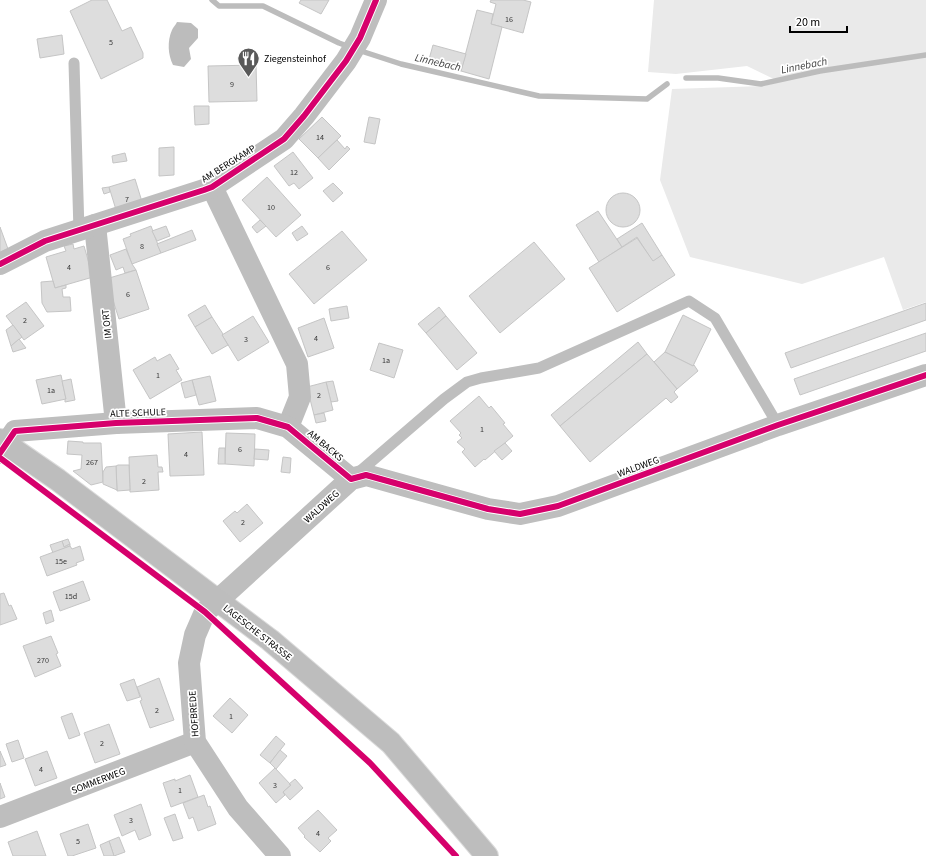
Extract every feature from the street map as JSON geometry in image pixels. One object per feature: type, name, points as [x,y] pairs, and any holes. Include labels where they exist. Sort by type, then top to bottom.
[{"type":"main road","name":"LAGESCHE STRASSE","points":[[2,446],[58,480],[270,640],[391,743],[487,856]]},
{"type":"street","name":"AM BERGKAMP","points":[[0,264],[45,241],[212,187],[284,139],[304,116],[346,61],[360,38],[376,0]]},
{"type":"street","points":[[212,187],[297,364],[300,397],[288,427]]},
{"type":"street","name":"IM ORT","points":[[87,228],[116,423]]},
{"type":"street","name":"WALDWEG","points":[[218,600],[351,479],[366,475],[488,509],[520,514],[558,506],[778,425],[926,375]]},
{"type":"street","name":"ALTE SCHULE","points":[[2,446],[15,431],[116,423],[257,418],[288,427]]},
{"type":"street","name":"AM BACKS","points":[[288,427],[351,479]]},
{"type":"street","name":"HOFBREDE","points":[[218,600],[205,612],[195,635],[189,663],[195,742],[238,808],[280,856]]},
{"type":"street","name":"SOMMERWEG","points":[[0,817],[195,742]]},
{"type":"lane","points":[[74,62],[87,228]]},
{"type":"lane","points":[[351,479],[444,399],[467,382],[481,378],[539,368],[688,301],[715,318],[778,425]]},
{"type":"shaded area","points":[[654,0],[926,0],[926,302],[903,310],[884,257],[802,284],[690,257],[660,180],[672,89],[763,86],[780,82],[747,66],[676,74],[648,72]]},
{"type":"shaded area","points":[[177,22],[191,23],[198,29],[198,38],[189,48],[191,59],[184,67],[173,65],[169,52],[170,34]]},
{"type":"building","points":[[92,0],[107,0],[122,31],[131,27],[143,53],[143,58],[101,79],[70,11]]},
{"type":"building","points":[[301,0],[329,0],[321,14],[299,3]]},
{"type":"building","points":[[491,0],[523,0],[531,2],[523,33],[491,24],[496,4],[490,2]]},
{"type":"building","points":[[477,10],[493,14],[491,24],[502,27],[489,79],[461,71]]},
{"type":"building","points":[[62,35],[64,54],[40,58],[37,39]]},
{"type":"building","points":[[433,45],[466,54],[461,71],[428,63]]},
{"type":"building","points":[[256,65],[257,101],[209,102],[208,66]]},
{"type":"building","points":[[194,106],[209,106],[209,124],[195,125]]},
{"type":"building","points":[[322,117],[341,136],[318,158],[299,139]]},
{"type":"building","points":[[369,117],[380,119],[375,144],[364,142]]},
{"type":"building","points":[[337,140],[345,149],[347,146],[350,149],[329,170],[318,158]]},
{"type":"building","points":[[174,147],[174,175],[159,176],[159,148]]},
{"type":"building","points":[[293,152],[313,178],[299,189],[294,183],[289,186],[274,166]]},
{"type":"building","points":[[125,153],[127,161],[113,163],[112,156]]},
{"type":"building","points":[[267,177],[301,215],[276,237],[242,200]]},
{"type":"building","points":[[135,179],[143,205],[117,213],[109,187]]},
{"type":"building","points":[[333,183],[343,193],[333,202],[323,191]]},
{"type":"building","points":[[109,187],[110,192],[104,194],[102,188]]},
{"type":"building","points":[[626,193],[633,195],[638,200],[640,210],[638,220],[633,225],[620,227],[613,225],[608,220],[606,207],[608,200],[613,195]]},
{"type":"building","points":[[598,211],[622,247],[599,262],[576,225]]},
{"type":"building","points":[[260,220],[266,226],[257,233],[252,227]]},
{"type":"building","points":[[642,223],[662,255],[653,262],[637,237],[622,247],[617,239]]},
{"type":"building","points":[[151,226],[161,253],[132,264],[123,239],[131,236],[130,234]]},
{"type":"building","points":[[166,226],[170,236],[157,241],[152,231]]},
{"type":"building","points":[[302,226],[308,234],[297,241],[292,233]]},
{"type":"building","points":[[0,227],[8,249],[0,252]]},
{"type":"building","points":[[192,230],[196,240],[161,253],[157,244]]},
{"type":"building","points":[[342,231],[367,260],[314,304],[289,274]]},
{"type":"building","points":[[637,238],[653,261],[662,255],[675,275],[617,312],[589,268]]},
{"type":"building","points":[[534,242],[565,279],[500,333],[469,296]]},
{"type":"building","points":[[73,244],[74,249],[84,246],[93,277],[55,288],[46,257],[66,251],[64,246]]},
{"type":"building","points":[[126,249],[136,270],[125,273],[123,267],[116,270],[110,255]]},
{"type":"building","points":[[136,270],[149,309],[119,319],[106,279]]},
{"type":"building","points":[[53,281],[55,288],[66,285],[66,288],[62,289],[63,297],[70,297],[71,311],[47,312],[42,303],[41,282]]},
{"type":"building","points":[[26,302],[44,326],[24,340],[6,316]]},
{"type":"building","points":[[926,303],[926,320],[791,368],[785,353]]},
{"type":"building","points":[[205,305],[212,317],[195,327],[188,315]]},
{"type":"building","points":[[347,306],[349,318],[331,321],[329,309]]},
{"type":"building","points":[[439,307],[446,316],[426,333],[418,324]]},
{"type":"building","points":[[683,315],[711,329],[693,366],[665,352]]},
{"type":"building","points":[[253,316],[269,342],[238,361],[222,335]]},
{"type":"building","points":[[446,316],[477,353],[457,370],[426,333]]},
{"type":"building","points":[[212,317],[228,345],[212,354],[195,327]]},
{"type":"building","points":[[324,318],[334,348],[308,357],[298,328]]},
{"type":"building","points":[[13,325],[22,337],[11,346],[6,330]]},
{"type":"building","points":[[926,333],[926,351],[800,395],[794,379]]},
{"type":"building","points":[[19,339],[26,348],[13,352],[11,346]]},
{"type":"building","points":[[638,342],[647,354],[560,426],[551,415]]},
{"type":"building","points":[[379,343],[403,350],[394,378],[370,370]]},
{"type":"building","points":[[665,352],[693,366],[694,365],[698,371],[677,389],[654,362]]},
{"type":"building","points":[[170,354],[179,369],[176,370],[182,380],[150,399],[133,370],[155,357],[157,361]]},
{"type":"building","points":[[647,354],[677,389],[674,392],[678,397],[671,403],[666,398],[590,462],[560,426]]},
{"type":"building","points":[[61,375],[66,399],[42,404],[36,380]]},
{"type":"building","points":[[210,376],[216,401],[199,405],[192,380]]},
{"type":"building","points":[[71,379],[75,400],[65,402],[66,399],[62,381]]},
{"type":"building","points":[[192,380],[196,395],[185,398],[181,383]]},
{"type":"building","points":[[333,381],[338,401],[331,402],[326,382]]},
{"type":"building","points":[[326,382],[333,410],[314,415],[307,387]]},
{"type":"building","points":[[479,396],[489,408],[491,406],[505,423],[503,424],[513,436],[475,467],[462,452],[465,449],[457,442],[462,438],[459,435],[461,433],[450,421]]},
{"type":"building","points":[[324,413],[326,421],[316,423],[314,415]]},
{"type":"building","points":[[202,432],[204,475],[170,476],[168,434]]},
{"type":"building","points":[[226,433],[255,434],[254,466],[225,464]]},
{"type":"building","points":[[68,441],[101,443],[103,482],[91,485],[73,471],[81,469],[82,455],[67,454]]},
{"type":"building","points":[[505,443],[512,451],[502,460],[494,451]]},
{"type":"building","points":[[219,448],[225,448],[225,464],[218,464]]},
{"type":"building","points":[[255,449],[269,450],[268,460],[254,459]]},
{"type":"building","points":[[157,455],[158,467],[162,467],[163,472],[158,472],[159,490],[130,492],[129,457]]},
{"type":"building","points":[[283,457],[291,458],[290,473],[281,472]]},
{"type":"building","points":[[129,465],[130,490],[117,491],[116,466]]},
{"type":"building","points":[[116,466],[117,490],[103,484],[103,472],[106,467]]},
{"type":"building","points":[[247,504],[263,523],[240,542],[223,521],[235,511],[237,513]]},
{"type":"building","points":[[68,539],[70,544],[64,547],[62,541]]},
{"type":"building","points":[[62,541],[64,547],[70,544],[70,546],[53,553],[50,545]]},
{"type":"building","points":[[70,546],[72,549],[80,546],[84,560],[76,563],[77,565],[47,576],[40,557]]},
{"type":"building","points":[[83,581],[90,600],[60,611],[53,592]]},
{"type":"building","points":[[4,593],[9,606],[11,605],[17,619],[0,625],[0,594]]},
{"type":"building","points":[[51,610],[54,621],[46,624],[43,613]]},
{"type":"building","points":[[51,636],[58,653],[56,654],[61,666],[35,677],[23,646]]},
{"type":"building","points":[[159,678],[174,720],[150,728],[140,701],[142,700],[137,687]]},
{"type":"building","points":[[134,679],[140,697],[127,701],[120,684]]},
{"type":"building","points":[[230,698],[248,715],[232,733],[213,716]]},
{"type":"building","points":[[72,713],[80,735],[69,739],[61,717]]},
{"type":"building","points":[[109,724],[120,754],[95,763],[84,733]]},
{"type":"building","points":[[276,736],[285,744],[270,763],[260,755]]},
{"type":"building","points":[[18,740],[24,758],[12,762],[6,744]]},
{"type":"building","points":[[280,750],[287,756],[276,769],[270,763]]},
{"type":"building","points":[[0,751],[6,765],[0,767]]},
{"type":"building","points":[[47,751],[57,778],[35,786],[25,759]]},
{"type":"building","points":[[275,768],[291,785],[283,792],[285,795],[276,803],[259,783]]},
{"type":"building","points":[[190,775],[198,797],[171,807],[163,783],[175,779],[175,781]]},
{"type":"building","points":[[295,779],[303,788],[290,800],[283,792]]},
{"type":"building","points":[[0,783],[5,797],[0,799]]},
{"type":"building","points":[[204,795],[208,807],[210,806],[216,824],[198,831],[193,817],[189,819],[183,803]]},
{"type":"building","points":[[141,804],[151,835],[139,840],[135,830],[122,836],[114,815]]},
{"type":"building","points":[[318,810],[337,830],[328,838],[331,841],[320,852],[304,837],[305,836],[298,828]]},
{"type":"building","points":[[175,814],[183,838],[173,841],[164,818]]},
{"type":"building","points":[[88,824],[96,848],[68,856],[60,834]]},
{"type":"building","points":[[37,831],[46,856],[13,856],[8,842]]},
{"type":"building","points":[[119,837],[125,852],[114,856],[109,841]]},
{"type":"building","points":[[109,841],[114,856],[104,856],[100,845]]},
{"type":"waterway","name":"Linnebach","points":[[212,0],[219,6],[263,6],[350,47]]},
{"type":"waterway","name":"Linnebach","points":[[358,50],[401,64],[539,96],[647,99],[667,84]]},
{"type":"waterway","name":"Linnebach","points":[[686,78],[718,78],[761,84],[820,71],[926,55]]},
{"type":"cycle path","points":[[0,264],[45,241],[212,187],[284,139],[304,116],[346,61],[360,38],[376,0]]},
{"type":"cycle path","points":[[0,453],[15,431],[116,423],[257,418],[288,427],[351,479],[366,475],[488,509],[520,514],[558,506],[778,425],[926,375]]},
{"type":"cycle path","points":[[0,458],[205,612],[370,763],[456,856]]},
{"type":"place","name":"Ziegensteinhof","points":[[249,78]]}]
